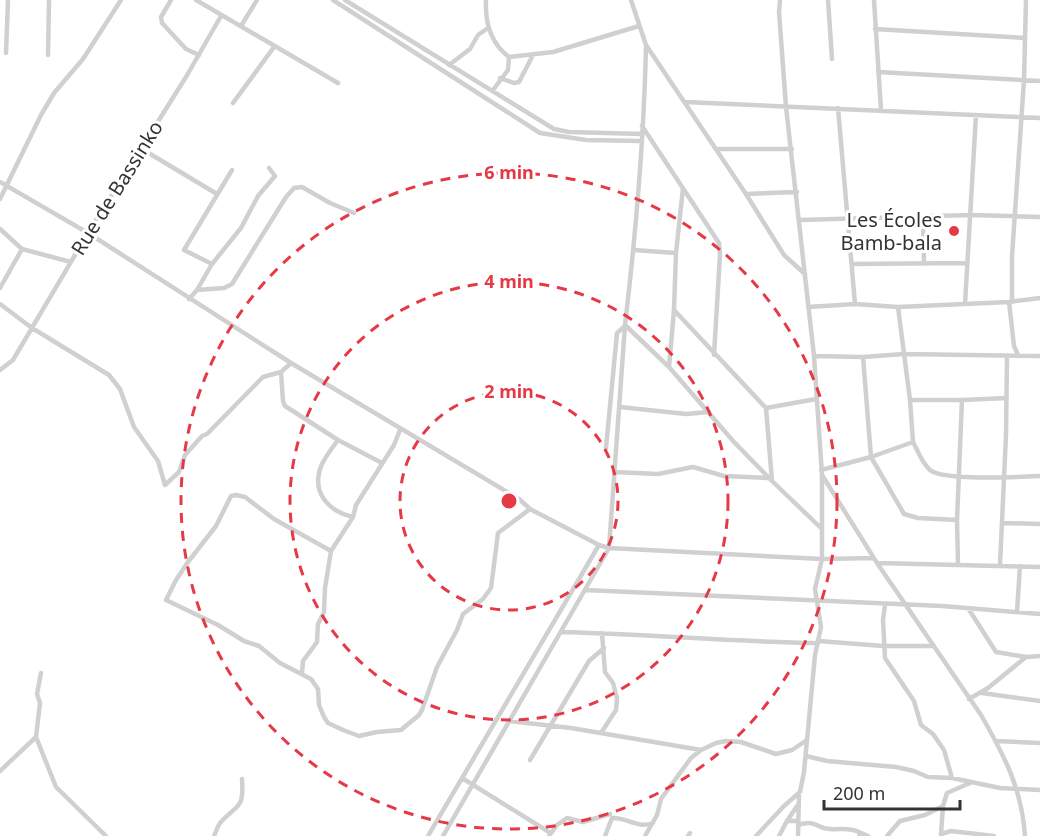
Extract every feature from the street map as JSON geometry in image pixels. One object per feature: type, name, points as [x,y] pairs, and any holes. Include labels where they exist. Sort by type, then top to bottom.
[{"type":"street","points":[[6,53],[8,0]]},
{"type":"street","points":[[48,55],[49,0]]},
{"type":"street","points":[[0,199],[54,93],[83,59],[121,0]]},
{"type":"street","points":[[171,0],[162,16],[162,23],[186,48],[199,55]]},
{"type":"street","points":[[196,0],[338,83]]},
{"type":"street","points":[[241,26],[257,0]]},
{"type":"street","points":[[333,0],[540,133],[586,140],[641,141]]},
{"type":"street","points":[[345,0],[554,129],[569,132],[642,134]]},
{"type":"street","points":[[486,0],[488,28],[501,51],[508,57],[553,52],[639,26]]},
{"type":"street","points":[[631,0],[646,45],[784,255],[805,274]]},
{"type":"street","points":[[780,0],[786,107],[814,356],[821,472],[822,559],[816,581],[816,602],[821,619],[806,756],[798,804],[798,836]]},
{"type":"street","points":[[828,0],[832,59]]},
{"type":"street","points":[[874,0],[881,110]]},
{"type":"street","points":[[1018,355],[1014,346],[1011,302],[1024,80],[1026,0]]},
{"type":"street","name":"Rue de Bassinko","points":[[0,370],[12,360],[32,328],[221,16]]},
{"type":"street","points":[[449,65],[470,49],[478,35],[488,28]]},
{"type":"street","points":[[874,28],[1025,38]]},
{"type":"street","points":[[443,836],[609,548],[634,250],[646,45]]},
{"type":"street","points":[[233,103],[274,47]]},
{"type":"street","points":[[500,78],[514,83],[519,82],[533,55]]},
{"type":"street","points":[[493,90],[508,70],[508,57]]},
{"type":"street","points":[[878,72],[1040,81]]},
{"type":"street","points":[[685,102],[1040,118]]},
{"type":"street","points":[[838,108],[855,304]]},
{"type":"street","points":[[965,304],[976,115]]},
{"type":"street","points":[[642,126],[720,249],[714,355]]},
{"type":"street","points":[[142,149],[217,194]]},
{"type":"street","points":[[716,149],[792,149]]},
{"type":"street","points":[[189,299],[212,264],[241,228],[258,196],[275,176],[269,168]]},
{"type":"street","points":[[212,264],[184,250],[232,170]]},
{"type":"street","points":[[0,182],[88,233],[291,363],[519,499],[530,509],[609,548],[1040,567]]},
{"type":"street","points":[[197,290],[224,288],[232,284],[286,197],[294,188],[302,187],[354,213]]},
{"type":"street","points":[[669,367],[676,253],[683,188]]},
{"type":"street","points":[[746,194],[797,192]]},
{"type":"street","points":[[800,220],[970,215],[1040,217]]},
{"type":"street","points":[[923,217],[924,262]]},
{"type":"street","points":[[0,229],[22,249],[71,262]]},
{"type":"street","points":[[0,288],[22,249]]},
{"type":"street","points":[[634,250],[676,253]]},
{"type":"street","points":[[852,264],[967,263]]},
{"type":"street","points":[[808,307],[855,304],[898,307],[1011,302],[1040,298]]},
{"type":"street","points":[[0,304],[32,328],[109,375],[115,381],[134,427],[158,460],[165,485],[179,472],[185,455],[200,438],[207,434],[263,377],[281,372],[291,363]]},
{"type":"street","points":[[898,307],[913,442],[927,467],[940,475],[1040,476]]},
{"type":"street","points":[[674,310],[766,408],[770,480]]},
{"type":"street","points":[[626,325],[669,367],[770,480],[822,529]]},
{"type":"street","points":[[606,448],[617,333],[626,325]]},
{"type":"street","points":[[814,356],[863,357],[904,354],[1040,356]]},
{"type":"street","points":[[1000,565],[1007,356]]},
{"type":"street","points":[[863,357],[871,457],[904,514],[918,518],[957,520]]},
{"type":"street","points":[[281,372],[281,392],[285,406],[338,440],[382,463]]},
{"type":"street","points":[[910,400],[1007,398]]},
{"type":"street","points":[[766,408],[816,399]]},
{"type":"street","points":[[958,564],[957,520],[962,400]]},
{"type":"street","points":[[620,407],[686,414],[709,412]]},
{"type":"street","points":[[302,673],[303,661],[316,644],[318,626],[324,612],[331,551],[353,517],[356,505],[394,445],[400,430]]},
{"type":"street","points":[[338,440],[321,467],[322,500],[329,507],[353,517]]},
{"type":"street","points":[[821,472],[913,442]]},
{"type":"street","points":[[614,472],[658,474],[693,467],[724,476],[770,480]]},
{"type":"street","points":[[821,472],[876,561],[996,741],[1018,789],[1025,836]]},
{"type":"street","points":[[331,551],[274,519],[245,497],[231,496],[216,526],[188,562],[166,600],[224,628],[244,641],[259,646],[280,663],[302,673],[315,683],[320,694],[321,712],[328,723],[359,736],[401,730],[422,710],[437,667],[463,614],[483,599],[491,588],[498,533],[530,509]]},
{"type":"street","points":[[1003,523],[1040,524]]},
{"type":"street","points":[[428,836],[599,544]]},
{"type":"street","points":[[1017,612],[1020,566]]},
{"type":"street","points":[[585,590],[968,608],[1040,614]]},
{"type":"street","points":[[885,605],[883,620],[885,658],[914,701],[921,725],[933,734],[944,750],[952,778]]},
{"type":"street","points":[[968,608],[996,652],[1026,657],[1040,656]]},
{"type":"street","points":[[561,632],[755,642],[934,646]]},
{"type":"street","points":[[601,733],[616,710],[617,698],[613,682],[605,672],[602,633]]},
{"type":"street","points":[[530,760],[589,661],[604,648]]},
{"type":"street","points":[[969,699],[982,693],[1026,657]]},
{"type":"street","points":[[42,673],[38,692],[40,703],[36,737],[56,787],[106,836]]},
{"type":"street","points":[[982,693],[1040,700]]},
{"type":"street","points":[[509,721],[601,733],[701,750]]},
{"type":"street","points":[[494,723],[505,729]]},
{"type":"street","points":[[0,771],[36,737]]},
{"type":"street","points":[[645,836],[653,823],[661,799],[691,758],[701,750],[726,741],[741,742],[776,754],[792,750],[807,740]]},
{"type":"street","points":[[996,741],[1040,743]]},
{"type":"street","points":[[806,756],[908,769],[931,778],[952,778],[970,783],[1040,790]]},
{"type":"street","points":[[462,778],[549,834],[567,818],[583,822],[610,814]]},
{"type":"street","points":[[214,836],[219,824],[238,808],[243,800],[242,779]]},
{"type":"street","points":[[970,783],[947,793],[943,806],[941,835],[951,831],[994,836]]},
{"type":"street","points":[[756,836],[800,792]]},
{"type":"street","points":[[779,836],[798,804]]},
{"type":"street","points":[[887,836],[900,821],[925,815],[943,806]]},
{"type":"street","points":[[605,836],[612,818],[623,819],[638,825],[653,823]]},
{"type":"street","points":[[787,821],[811,822],[829,830],[842,828],[868,836]]},
{"type":"place","name":"Les Écoles Bamb-bala","points":[[954,231]]}]
